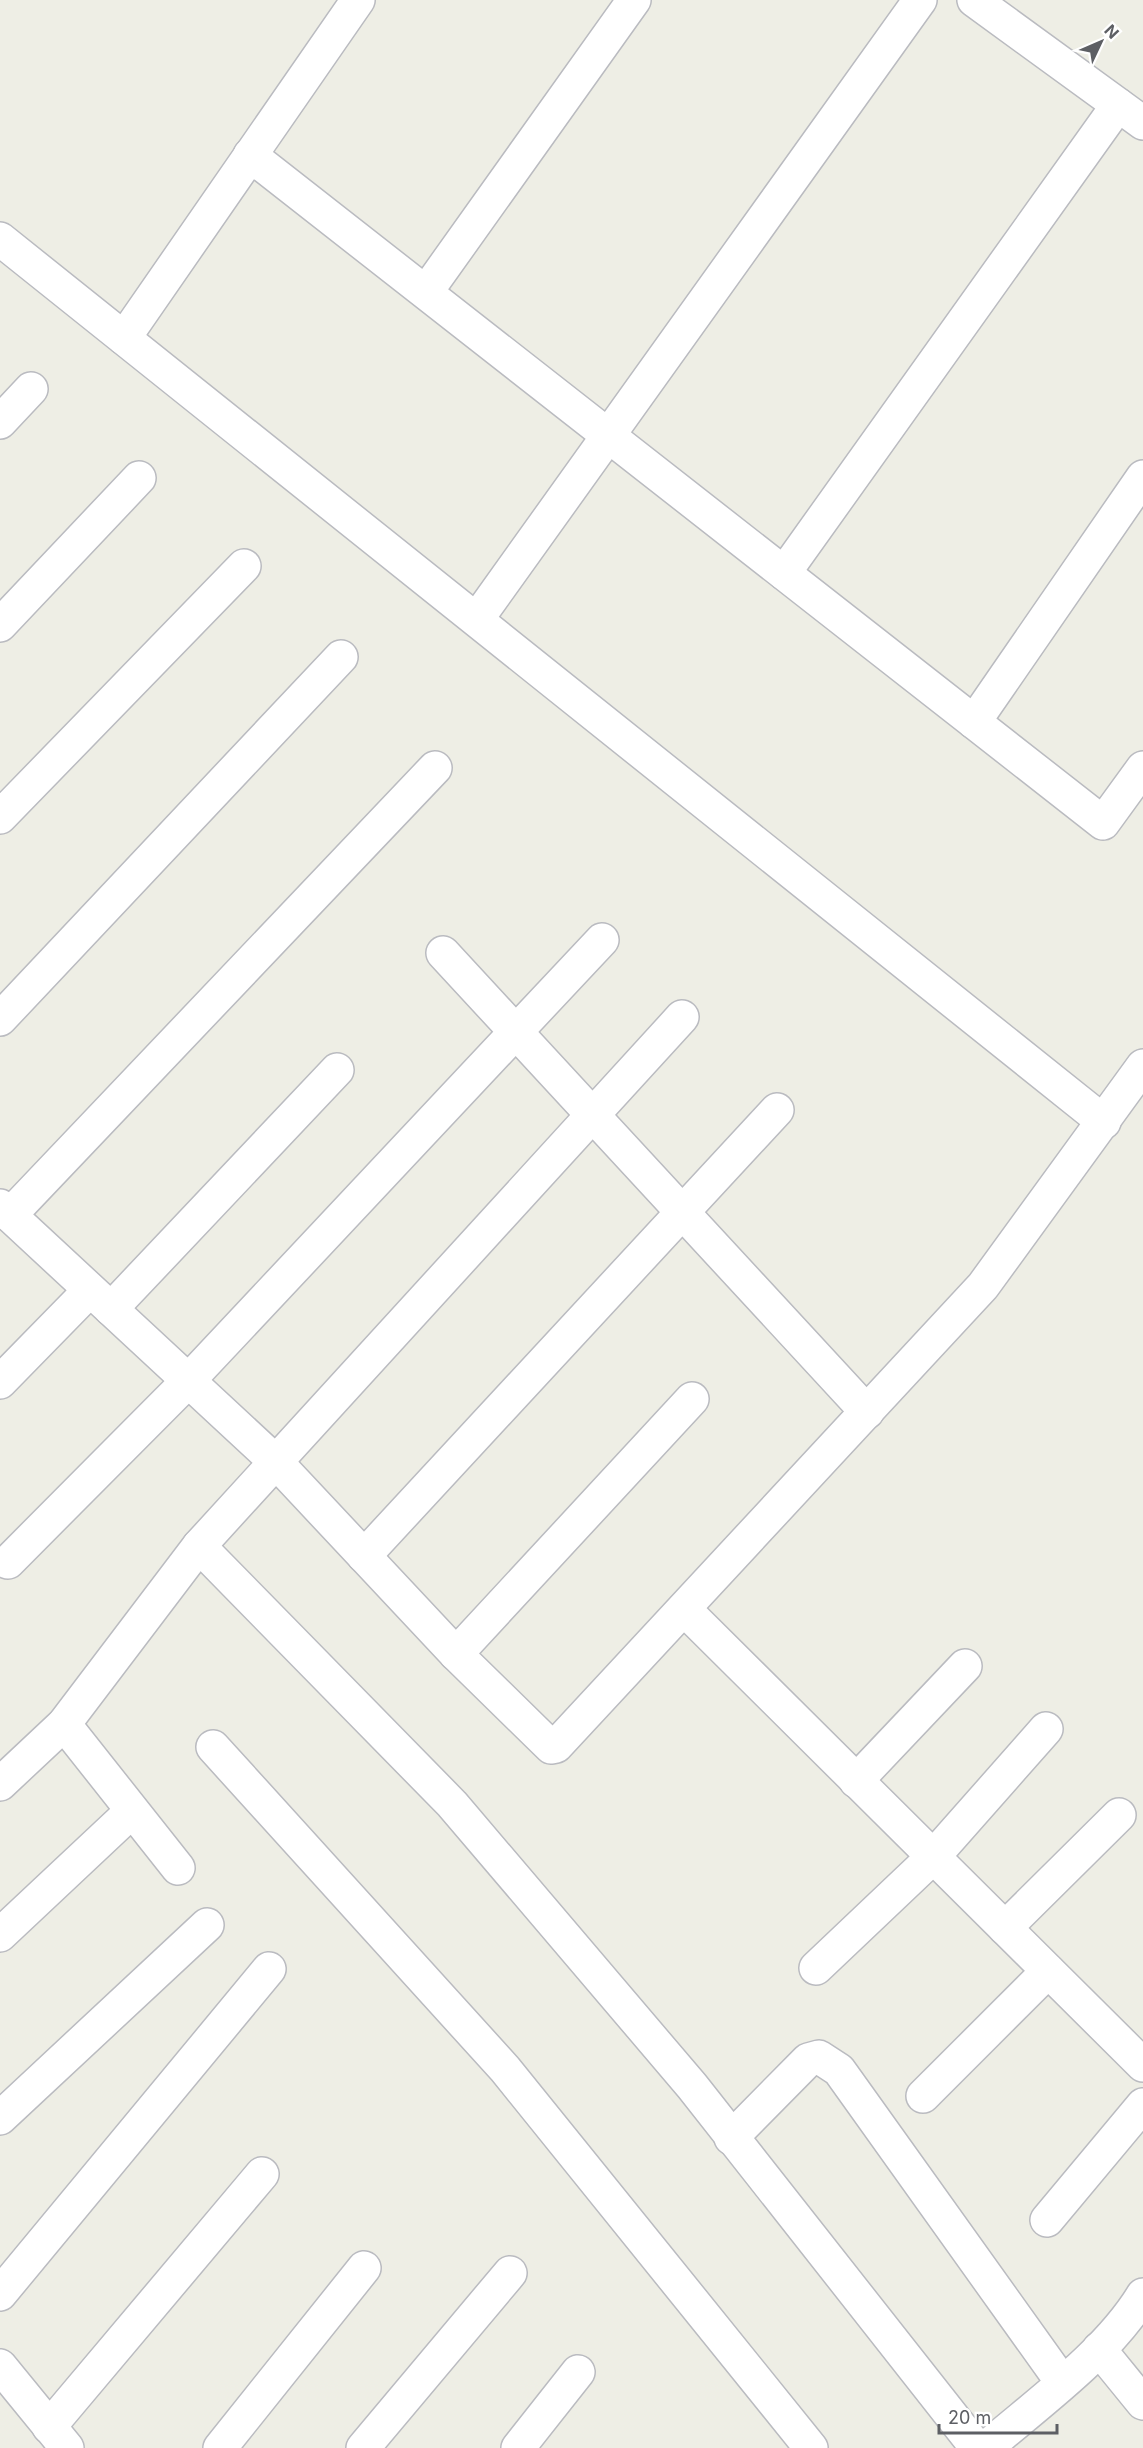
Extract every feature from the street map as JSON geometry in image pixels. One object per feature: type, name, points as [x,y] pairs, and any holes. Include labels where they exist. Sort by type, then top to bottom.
[{"type":"street","points":[[124,338],[358,0]]},
{"type":"street","points":[[426,292],[634,0]]},
{"type":"street","points":[[477,619],[920,0]]},
{"type":"street","points":[[784,573],[1130,114],[974,0]]},
{"type":"street","points":[[250,155],[1103,823],[1143,768]]},
{"type":"street","points":[[0,239],[1104,1122]]},
{"type":"street","points":[[0,422],[31,389]]},
{"type":"street","points":[[974,722],[1143,477]]},
{"type":"street","points":[[0,625],[139,478]]},
{"type":"street","points":[[0,817],[244,566]]},
{"type":"street","points":[[0,1019],[341,657]]},
{"type":"street","points":[[435,768],[5,1210],[276,1463],[456,1654],[551,1747],[556,1746],[684,1610],[983,1286],[1143,1066]]},
{"type":"street","points":[[8,1562],[188,1381],[602,940]]},
{"type":"street","points":[[443,953],[867,1412]]},
{"type":"street","points":[[0,1784],[64,1724],[199,1546],[682,1017]]},
{"type":"street","points":[[0,1382],[100,1299],[337,1070]]},
{"type":"street","points":[[364,1556],[777,1110]]},
{"type":"street","points":[[456,1654],[692,1399]]},
{"type":"street","points":[[199,1546],[452,1804],[692,2086],[977,2448]]},
{"type":"street","points":[[684,1610],[1143,2066]]},
{"type":"street","points":[[856,1781],[965,1666]]},
{"type":"street","points":[[64,1724],[178,1868]]},
{"type":"street","points":[[816,1968],[933,1857],[1046,1729]]},
{"type":"street","points":[[213,1747],[505,2069],[811,2448]]},
{"type":"street","points":[[0,1935],[132,1810]]},
{"type":"street","points":[[1005,1928],[1119,1815]]},
{"type":"street","points":[[0,2118],[207,1925]]},
{"type":"street","points":[[0,2294],[269,1969]]},
{"type":"street","points":[[923,2096],[1047,1971]]},
{"type":"street","points":[[731,2138],[808,2060],[819,2057],[830,2063],[839,2070],[1062,2382]]},
{"type":"street","points":[[1047,2220],[1143,2105]]},
{"type":"street","points":[[0,2366],[58,2438],[262,2174]]},
{"type":"street","points":[[220,2448],[364,2268]]},
{"type":"street","points":[[363,2448],[510,2273]]},
{"type":"street","points":[[986,2448],[1099,2349],[1132,2313],[1143,2295]]},
{"type":"street","points":[[1099,2349],[1143,2403]]},
{"type":"street","points":[[518,2448],[578,2372]]}]
